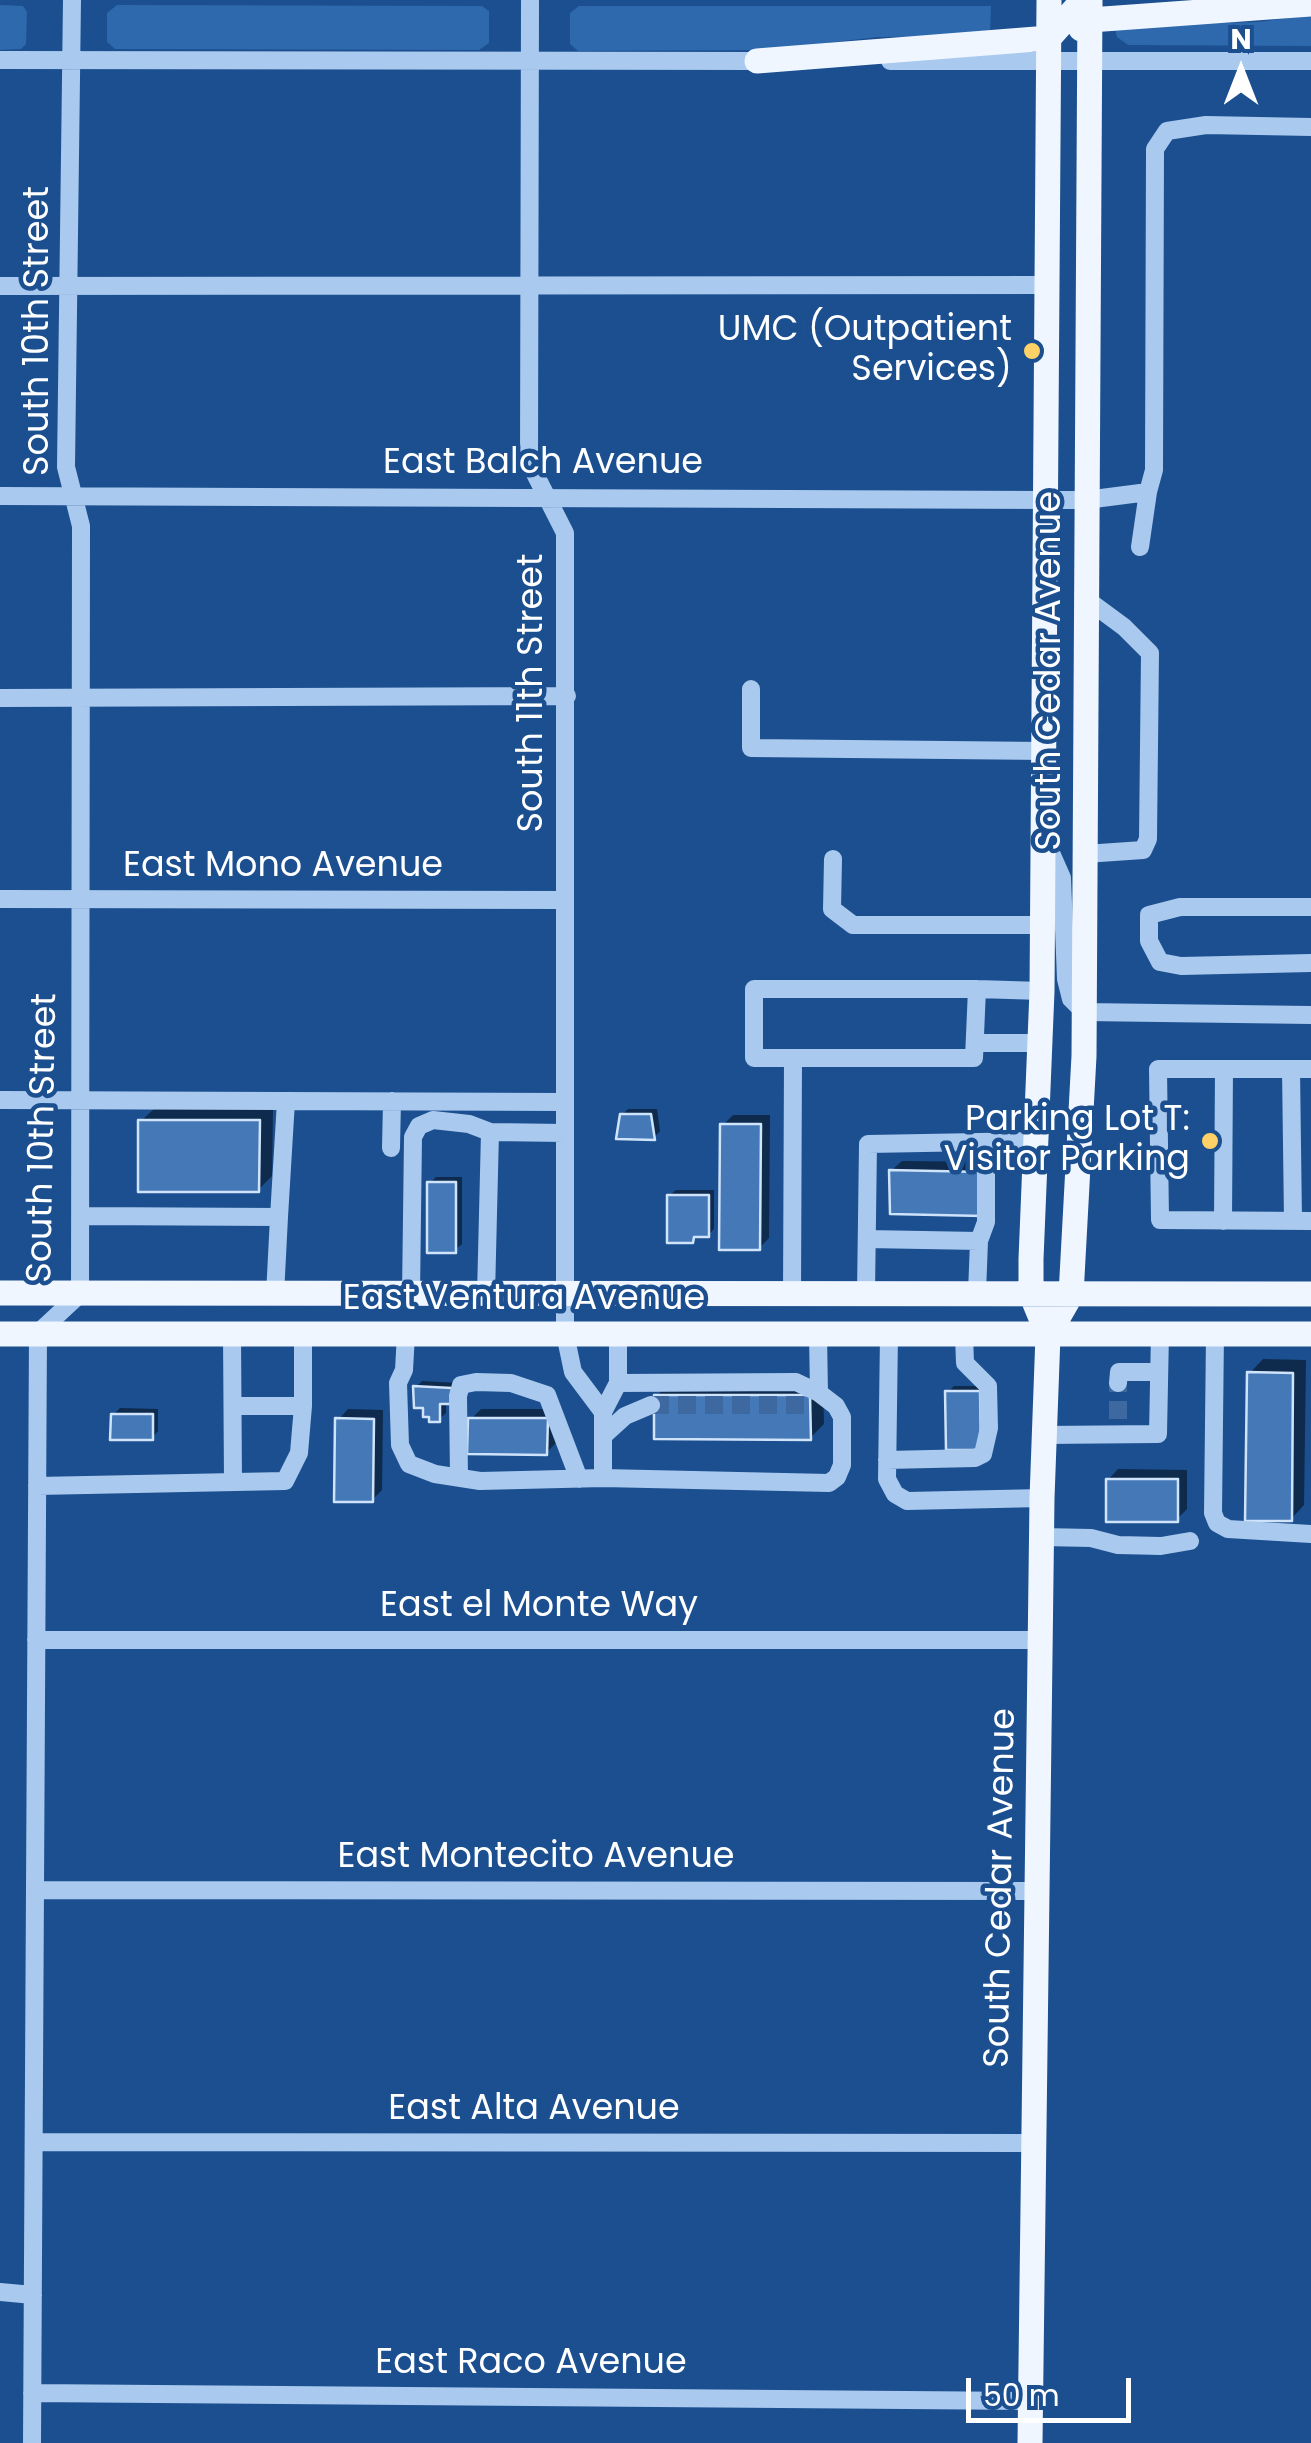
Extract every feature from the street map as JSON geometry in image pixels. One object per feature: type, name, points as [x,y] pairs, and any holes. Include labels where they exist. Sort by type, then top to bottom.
[{"type":"main road","name":"South Cedar Avenue","points":[[1030,2443],[1042,1498],[1048,1335],[1031,1294],[1043,925],[1049,0]]},
{"type":"main road","points":[[757,61],[1049,50],[1088,7],[1311,4]]},
{"type":"main road","name":"South Cedar Avenue","points":[[1048,1335],[1071,1295],[1084,1012],[1088,7]]},
{"type":"main road","name":"East Ventura Avenue","points":[[0,1293],[1311,1294]]},
{"type":"main road","name":"East Ventura Avenue","points":[[0,1334],[1311,1334]]},
{"type":"street","name":"South 10th Street","points":[[32,2443],[38,1334],[80,1294],[81,526],[66,468],[72,0]]},
{"type":"street","name":"South 11th Street","points":[[530,0],[530,462],[565,533],[565,1334],[573,1372],[602,1412]]},
{"type":"street","points":[[1049,50],[1089,62],[1311,62]]},
{"type":"street","points":[[0,60],[757,61]]},
{"type":"street","points":[[1140,547],[1154,470],[1154,149],[1167,131],[1206,125],[1311,127]]},
{"type":"street","points":[[0,286],[1048,285]]},
{"type":"street","name":"East Balch Avenue","points":[[0,496],[1086,500],[1148,492]]},
{"type":"street","points":[[1085,854],[1143,850],[1148,839],[1150,653],[1124,627],[1086,599]]},
{"type":"street","points":[[752,689],[752,748],[1044,751]]},
{"type":"street","points":[[0,698],[567,696]]},
{"type":"street","points":[[1044,836],[1062,878],[1066,979],[1071,999],[1084,1012],[1311,1016]]},
{"type":"street","points":[[833,859],[832,908],[853,925],[1043,925]]},
{"type":"street","name":"East Mono Avenue","points":[[0,899],[566,900]]},
{"type":"street","points":[[1311,907],[1180,907],[1149,915],[1148,941],[1160,962],[1181,966],[1311,963]]},
{"type":"street","points":[[977,989],[974,1058],[754,1058],[754,989],[977,989],[1042,990]]},
{"type":"street","points":[[975,1042],[1039,1043]]},
{"type":"street","points":[[792,1293],[793,1058]]},
{"type":"street","points":[[1291,1068],[1302,1221],[1160,1220],[1158,1068],[1224,1068],[1291,1068],[1311,1068]]},
{"type":"street","points":[[1222,1221],[1224,1068]]},
{"type":"street","points":[[0,1100],[566,1102]]},
{"type":"street","points":[[275,1295],[286,1101]]},
{"type":"street","points":[[391,1148],[392,1101]]},
{"type":"street","points":[[411,1295],[413,1137],[419,1126],[433,1120],[469,1124],[490,1132],[566,1133]]},
{"type":"street","points":[[486,1295],[490,1132]]},
{"type":"street","points":[[866,1293],[868,1144],[1035,1141]]},
{"type":"street","points":[[977,1293],[979,1241],[986,1222],[986,1142]]},
{"type":"street","points":[[81,1216],[279,1217]]},
{"type":"street","points":[[867,1239],[979,1241]]},
{"type":"street","points":[[232,1334],[233,1482]]},
{"type":"street","points":[[37,1486],[285,1481],[298,1453],[303,1406],[303,1334]]},
{"type":"street","points":[[406,1334],[404,1370],[398,1382],[400,1445],[408,1464],[435,1474],[480,1481],[602,1478],[829,1482],[837,1477],[842,1465],[842,1417],[836,1406],[813,1399],[796,1382],[618,1382]]},
{"type":"street","points":[[1044,1435],[1118,1427],[1158,1434],[1160,1334]]},
{"type":"street","points":[[1215,1334],[1217,1523],[1228,1530],[1311,1534]]},
{"type":"street","points":[[602,1478],[602,1412],[618,1382],[618,1335]]},
{"type":"street","points":[[813,1399],[818,1335]]},
{"type":"street","points":[[889,1335],[887,1479],[895,1494],[908,1500],[1042,1498]]},
{"type":"street","points":[[887,1460],[975,1458],[983,1454],[990,1428],[988,1386],[965,1363],[964,1335]]},
{"type":"street","points":[[1118,1383],[1118,1372],[1159,1372]]},
{"type":"street","points":[[459,1478],[458,1396],[461,1385],[476,1382],[511,1383],[547,1395],[579,1478]]},
{"type":"street","points":[[602,1436],[625,1416],[652,1404]]},
{"type":"street","points":[[234,1406],[303,1406]]},
{"type":"street","points":[[1042,1537],[1090,1538],[1118,1545],[1161,1546],[1190,1541]]},
{"type":"street","name":"East el Monte Way","points":[[36,1640],[1041,1640]]},
{"type":"street","name":"East Montecito Avenue","points":[[35,1890],[1037,1892]]},
{"type":"street","name":"East Alta Avenue","points":[[34,2142],[1034,2144]]},
{"type":"street","points":[[0,2292],[33,2295]]},
{"type":"street","name":"East Raco Avenue","points":[[32,2393],[1030,2401]]},
{"type":"shaded area","points":[[0,5],[23,6],[27,12],[26,44],[21,49],[0,50]]},
{"type":"shaded area","points":[[117,5],[482,6],[489,11],[489,43],[479,50],[115,49],[107,42],[107,13]]},
{"type":"shaded area","points":[[579,6],[991,6],[990,36],[878,37],[767,50],[578,51],[570,44],[570,13]]},
{"type":"shaded area","points":[[1311,15],[1311,46],[1128,45],[1117,37],[1114,26],[1258,22]]},
{"type":"building","points":[[620,1114],[651,1114],[655,1140],[616,1139]]},
{"type":"building","points":[[138,1120],[260,1120],[259,1192],[138,1192]]},
{"type":"building","points":[[720,1124],[761,1124],[760,1250],[719,1250]]},
{"type":"building","points":[[889,1170],[983,1172],[983,1216],[890,1214]]},
{"type":"building","points":[[427,1182],[456,1182],[456,1253],[427,1253]]},
{"type":"building","points":[[667,1195],[709,1195],[709,1237],[694,1237],[693,1243],[667,1243]]},
{"type":"building","points":[[1247,1372],[1293,1373],[1292,1521],[1245,1521]]},
{"type":"building","points":[[413,1386],[452,1388],[452,1404],[440,1404],[440,1422],[429,1422],[429,1417],[423,1417],[423,1408],[414,1408]]},
{"type":"building","points":[[945,1391],[980,1391],[981,1450],[946,1450]]},
{"type":"building","points":[[654,1395],[810,1395],[811,1440],[654,1439]]},
{"type":"building","points":[[111,1414],[153,1414],[153,1440],[110,1440]]},
{"type":"building","points":[[335,1418],[374,1419],[373,1502],[334,1502]]},
{"type":"building","points":[[468,1418],[548,1418],[547,1455],[467,1454]]},
{"type":"building","points":[[1106,1479],[1178,1479],[1178,1522],[1106,1522]]},
{"type":"tunnel","points":[[1118,1383],[1118,1419]]},
{"type":"tunnel","points":[[651,1405],[807,1405]]},
{"type":"place","name":"UMC (Outpatient Services)","points":[[1032,351]]},
{"type":"place","name":"Parking Lot T: Visitor Parking","points":[[1210,1141]]}]
